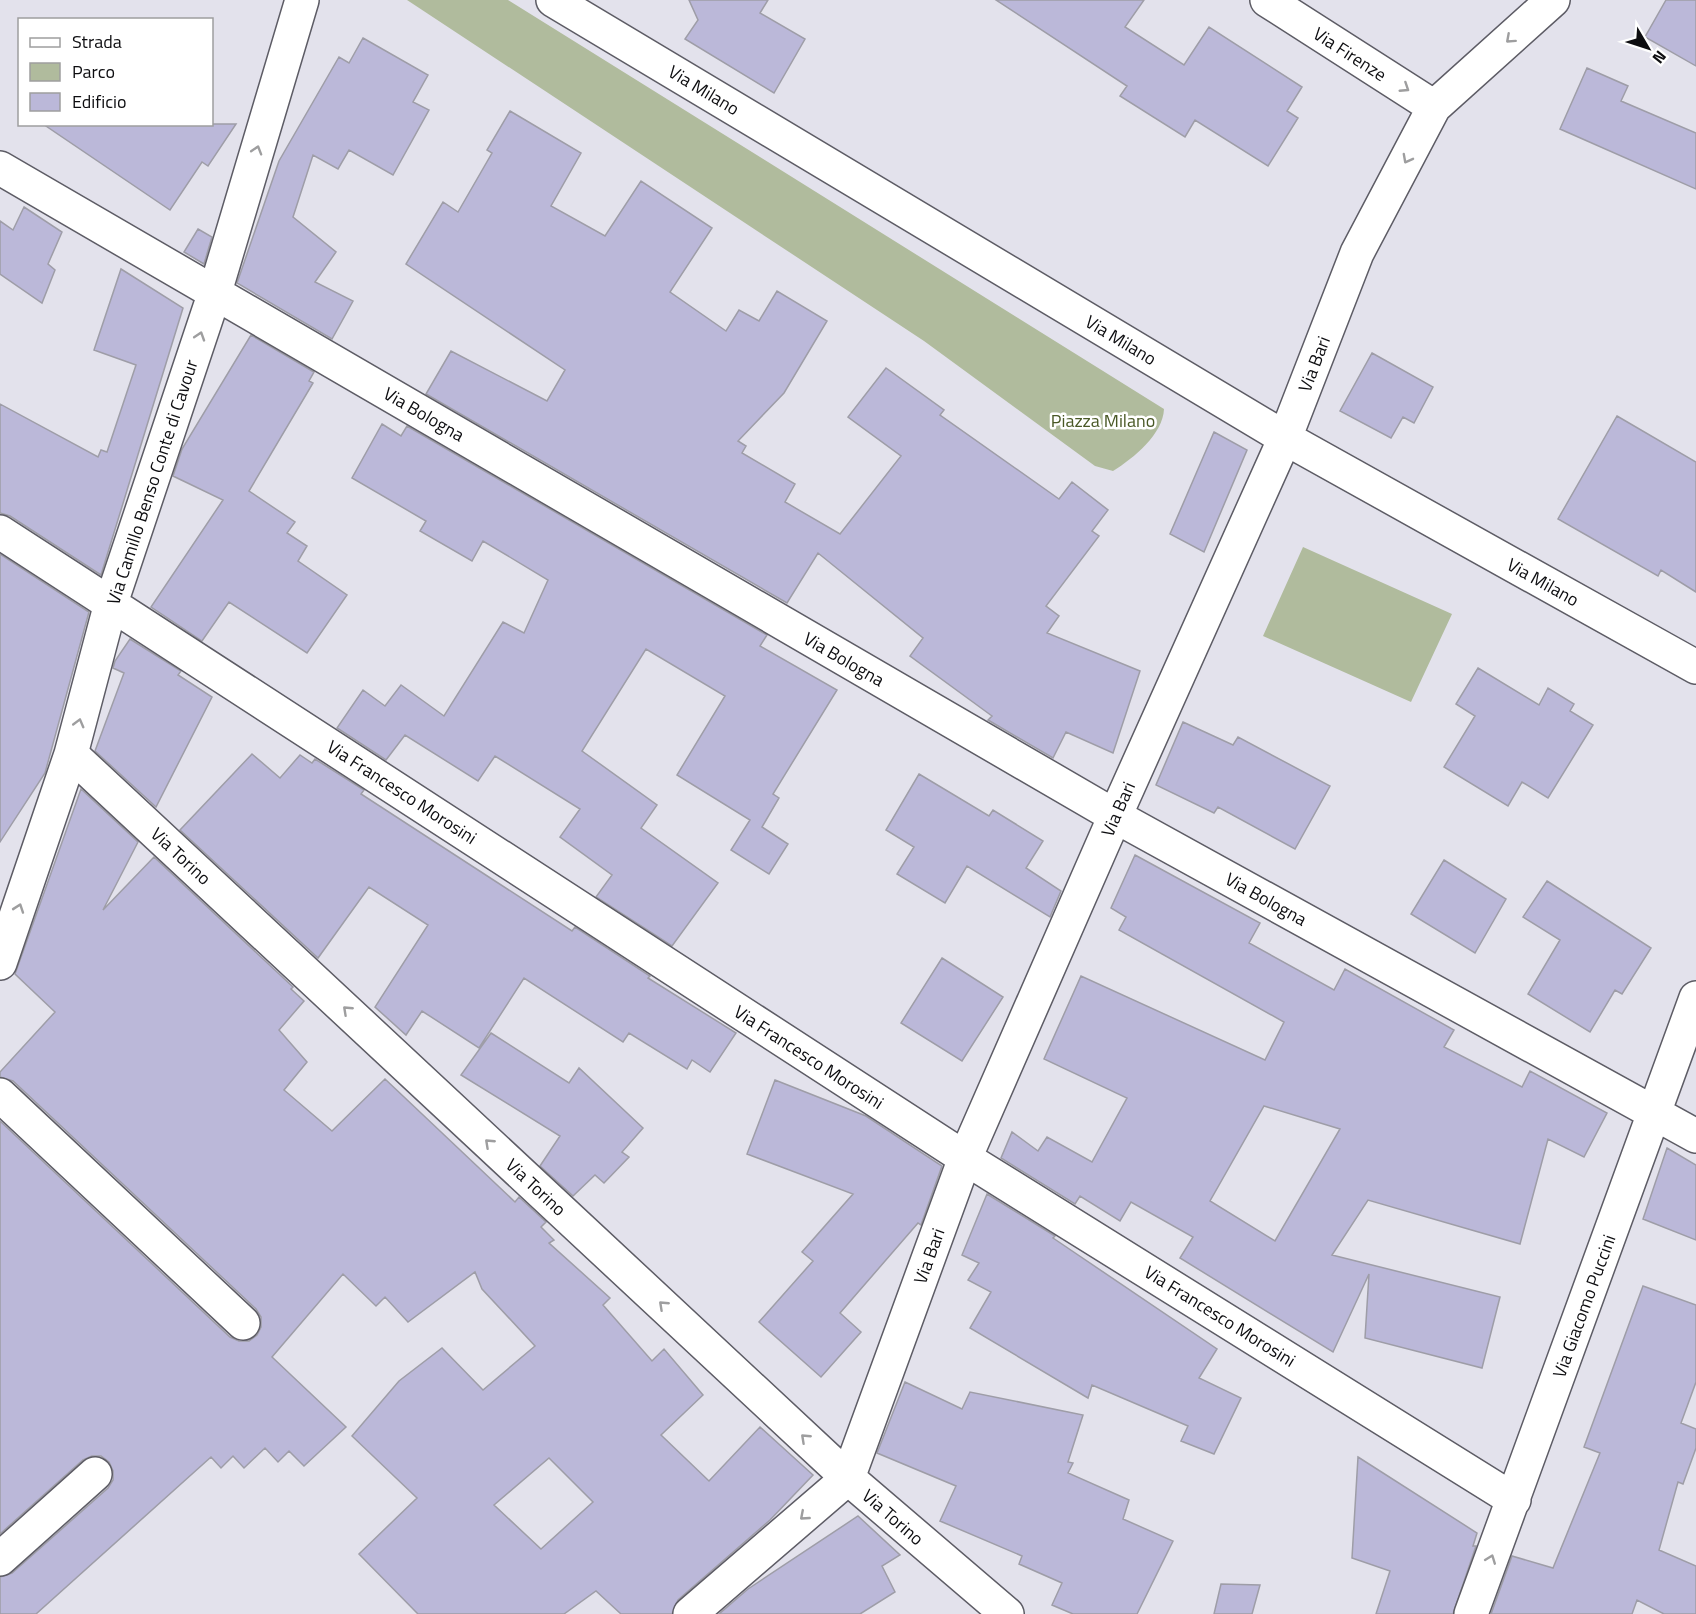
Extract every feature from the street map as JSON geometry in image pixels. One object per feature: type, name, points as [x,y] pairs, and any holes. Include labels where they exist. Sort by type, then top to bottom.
[{"type":"street","name":"Via Camillo Benso Conte di Cavour","points":[[0,963],[71,754],[111,603],[215,292],[302,0]]},
{"type":"street","name":"Via Milano","points":[[554,0],[1285,438],[1696,667]]},
{"type":"street","name":"Via Firenze","points":[[1267,0],[1434,107]]},
{"type":"street","name":"Via Bari","points":[[690,1614],[848,1478],[965,1158],[1114,816],[1285,438],[1357,253],[1434,107],[1553,0]]},
{"type":"street","name":"Via Bologna","points":[[0,168],[1114,816],[1696,1136]]},
{"type":"street","name":"Via Francesco Morosini","points":[[0,532],[965,1158],[1514,1500]]},
{"type":"street","name":"Via Torino","points":[[71,754],[848,1478],[1007,1614]]},
{"type":"street","name":"Via Giacomo Puccini","points":[[1471,1614],[1696,998]]},
{"type":"street","points":[[0,1095],[243,1323]]},
{"type":"street","points":[[0,1558],[95,1474]]},
{"type":"green space","name":"Piazza Milano","points":[[407,0],[508,0],[1164,409],[1159,427],[1146,445],[1113,471],[1095,466],[924,341]]},
{"type":"green space","points":[[1303,547],[1452,614],[1411,702],[1263,636]]},
{"type":"building","points":[[689,0],[768,0],[760,13],[805,39],[774,93],[685,39],[698,20]]},
{"type":"building","points":[[996,0],[1144,0],[1125,27],[1184,65],[1209,27],[1302,87],[1287,111],[1298,118],[1268,166],[1195,120],[1185,137],[1120,96],[1127,86]]},
{"type":"building","points":[[1666,0],[1696,0],[1696,66],[1645,37]]},
{"type":"building","points":[[363,38],[428,75],[413,102],[429,110],[393,175],[349,150],[338,169],[313,155],[293,217],[336,252],[315,282],[353,301],[332,339],[237,283],[279,161],[339,57],[349,63]]},
{"type":"building","points":[[1587,68],[1628,86],[1621,101],[1696,133],[1696,189],[1560,129]]},
{"type":"building","points":[[510,111],[581,153],[551,206],[605,236],[641,181],[712,228],[670,292],[726,331],[739,310],[759,321],[777,291],[827,321],[784,393],[738,441],[746,446],[742,453],[795,484],[785,502],[840,534],[901,456],[848,417],[886,368],[944,410],[940,415],[1059,499],[1072,482],[1108,510],[1092,531],[1099,536],[1046,606],[1059,616],[1047,633],[1140,671],[1113,753],[1066,732],[1053,758],[988,720],[992,716],[910,656],[923,638],[818,553],[787,603],[426,394],[451,351],[547,401],[565,370],[406,264],[443,202],[458,212],[492,153],[487,150]]},
{"type":"building","points":[[236,124],[208,166],[202,162],[170,210],[46,126]]},
{"type":"building","points":[[24,207],[62,232],[48,264],[55,270],[42,303],[0,274],[0,221],[13,230]]},
{"type":"building","points":[[198,229],[212,237],[204,264],[184,252]]},
{"type":"building","points":[[121,269],[183,308],[101,575],[10,516],[0,513],[0,404],[98,457],[101,450],[107,452],[136,365],[94,350]]},
{"type":"building","points":[[251,335],[314,372],[309,381],[313,383],[249,491],[295,522],[287,533],[307,546],[298,561],[347,595],[307,653],[229,602],[202,641],[151,607],[223,500],[173,476],[182,449]]},
{"type":"building","points":[[1372,353],[1433,387],[1414,423],[1403,417],[1391,438],[1340,411]]},
{"type":"building","points":[[1617,416],[1696,462],[1696,592],[1661,570],[1658,576],[1558,519]]},
{"type":"building","points":[[382,424],[401,436],[407,426],[767,635],[760,646],[837,690],[773,794],[779,798],[762,827],[788,844],[769,874],[731,850],[750,820],[677,775],[725,696],[646,649],[582,751],[657,805],[641,828],[718,883],[672,946],[596,897],[612,875],[560,837],[580,809],[495,756],[478,781],[405,735],[386,760],[337,728],[363,690],[385,706],[401,685],[444,716],[503,622],[524,633],[548,580],[483,541],[472,561],[420,531],[426,521],[352,478]]},
{"type":"building","points":[[1214,432],[1247,450],[1204,552],[1170,534]]},
{"type":"building","points":[[0,554],[89,612],[45,773],[0,842]]},
{"type":"building","points":[[130,639],[181,671],[178,675],[212,697],[156,807],[95,751],[124,673],[113,668],[115,661]]},
{"type":"building","points":[[1478,668],[1539,705],[1548,688],[1574,704],[1570,711],[1593,725],[1548,798],[1522,782],[1508,806],[1444,767],[1475,716],[1456,704]]},
{"type":"building","points":[[1183,722],[1233,745],[1238,737],[1330,786],[1295,849],[1218,807],[1214,813],[1156,785]]},
{"type":"building","points":[[252,754],[280,778],[300,755],[312,763],[315,759],[364,790],[361,794],[572,931],[575,927],[650,976],[648,978],[736,1033],[710,1072],[692,1060],[687,1069],[629,1033],[623,1042],[524,978],[479,1048],[422,1011],[406,1035],[375,1007],[428,925],[369,887],[318,958],[180,830]]},
{"type":"building","points":[[919,774],[989,816],[993,810],[1043,841],[1026,868],[1061,891],[1050,917],[967,866],[945,903],[897,874],[914,847],[886,830]]},
{"type":"building","points":[[81,789],[138,842],[103,910],[154,857],[293,987],[291,989],[304,1001],[279,1030],[307,1062],[284,1090],[332,1131],[385,1079],[515,1202],[519,1197],[546,1222],[541,1227],[554,1240],[549,1243],[610,1298],[603,1305],[652,1361],[664,1349],[703,1395],[661,1435],[709,1481],[760,1427],[813,1475],[770,1520],[678,1600],[672,1614],[621,1614],[596,1591],[564,1614],[418,1614],[359,1554],[417,1498],[352,1436],[399,1381],[442,1348],[483,1390],[535,1346],[482,1289],[475,1272],[408,1322],[385,1297],[376,1306],[343,1274],[272,1357],[346,1427],[304,1466],[289,1451],[278,1462],[265,1448],[244,1468],[233,1456],[221,1468],[211,1457],[36,1614],[0,1614],[0,1577],[12,1573],[108,1488],[113,1480],[113,1471],[109,1462],[101,1456],[92,1456],[83,1460],[0,1534],[0,1121],[230,1337],[239,1341],[249,1341],[257,1335],[261,1327],[261,1317],[256,1309],[13,1081],[0,1077],[0,1072],[55,1012],[15,974]],"holes":[[[549,1458],[593,1502],[541,1549],[494,1505]]]},
{"type":"building","points":[[1135,855],[1260,923],[1249,943],[1334,990],[1345,969],[1454,1030],[1444,1047],[1522,1087],[1530,1071],[1607,1113],[1584,1157],[1548,1139],[1520,1244],[1368,1200],[1332,1255],[1500,1297],[1482,1368],[1365,1338],[1369,1274],[1333,1352],[1180,1258],[1193,1237],[1131,1202],[1120,1221],[1080,1196],[1075,1204],[1001,1158],[1012,1132],[1038,1151],[1047,1137],[1092,1162],[1127,1098],[1044,1059],[1081,976],[1265,1060],[1284,1022],[1119,930],[1126,917],[1111,908]],"holes":[[[1264,1106],[1340,1129],[1275,1241],[1210,1201]]]},
{"type":"building","points":[[1444,860],[1506,899],[1475,953],[1411,914]]},
{"type":"building","points":[[1547,881],[1651,948],[1622,994],[1615,990],[1590,1032],[1528,994],[1560,940],[1523,917]]},
{"type":"building","points":[[942,958],[1003,997],[962,1061],[901,1023]]},
{"type":"building","points":[[491,1033],[569,1083],[579,1068],[643,1128],[622,1152],[629,1157],[604,1183],[595,1175],[573,1196],[540,1166],[560,1136],[461,1075]]},
{"type":"building","points":[[775,1080],[866,1116],[942,1166],[921,1225],[918,1223],[840,1313],[861,1332],[821,1377],[759,1322],[813,1261],[802,1252],[853,1194],[747,1154]]},
{"type":"building","points":[[1667,1148],[1696,1165],[1696,1240],[1643,1219]]},
{"type":"building","points":[[987,1194],[1055,1236],[1053,1238],[1217,1349],[1199,1378],[1241,1398],[1214,1454],[1181,1441],[1188,1426],[1092,1385],[1088,1398],[970,1328],[991,1292],[968,1280],[979,1263],[962,1255]]},
{"type":"building","points":[[1643,1286],[1696,1305],[1696,1382],[1681,1423],[1696,1429],[1696,1448],[1683,1484],[1678,1482],[1659,1550],[1696,1566],[1696,1614],[1664,1614],[1637,1600],[1632,1614],[1491,1614],[1512,1556],[1553,1568],[1600,1453],[1584,1447]]},
{"type":"building","points":[[905,1382],[962,1409],[970,1392],[1083,1415],[1068,1462],[1073,1463],[1068,1473],[1129,1500],[1123,1519],[1173,1541],[1137,1614],[1073,1614],[1052,1605],[1062,1583],[1019,1564],[1022,1556],[940,1521],[956,1486],[877,1453]]},
{"type":"building","points":[[1358,1457],[1477,1533],[1473,1546],[1476,1546],[1453,1614],[1376,1614],[1390,1571],[1352,1558]]},
{"type":"building","points":[[858,1516],[900,1555],[882,1566],[895,1592],[860,1614],[719,1614],[748,1589]]},
{"type":"building","points":[[1221,1584],[1260,1585],[1252,1614],[1214,1614]]}]
